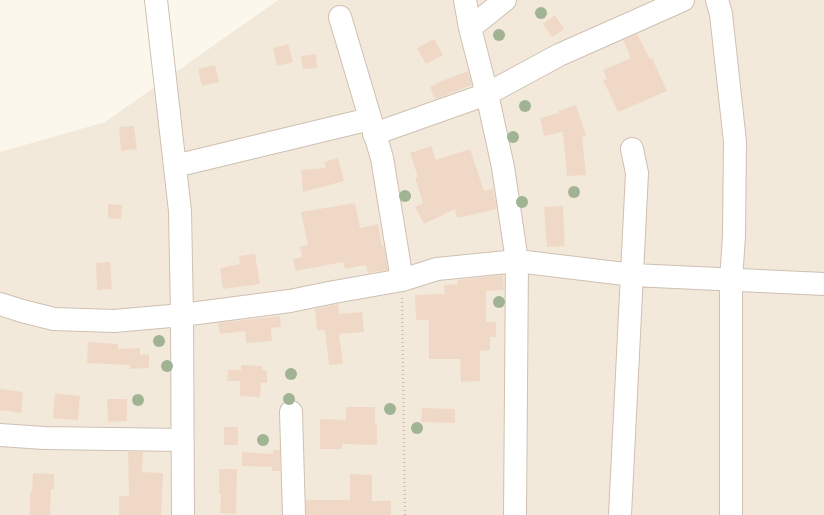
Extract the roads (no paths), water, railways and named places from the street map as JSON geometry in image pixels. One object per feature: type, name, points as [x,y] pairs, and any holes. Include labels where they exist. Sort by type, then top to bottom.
[{"type":"street","points":[[156,0],[180,211],[183,515]]},
{"type":"street","points":[[465,0],[470,28],[487,94],[503,167],[517,261],[515,515]]},
{"type":"street","points":[[470,28],[505,0]]},
{"type":"street","points":[[175,166],[372,127],[487,94],[559,55],[683,0]]},
{"type":"street","points":[[718,0],[721,14],[735,142],[734,236],[731,280],[731,515]]},
{"type":"street","points":[[340,17],[382,158],[402,280]]},
{"type":"street","points":[[620,515],[637,172],[632,149]]},
{"type":"street","points":[[0,304],[54,319],[114,321],[182,315],[290,301],[402,280],[436,270],[517,261],[633,274],[824,284]]},
{"type":"street","points":[[290,412],[294,515]]},
{"type":"street","points":[[0,435],[44,438],[182,440]]}]
